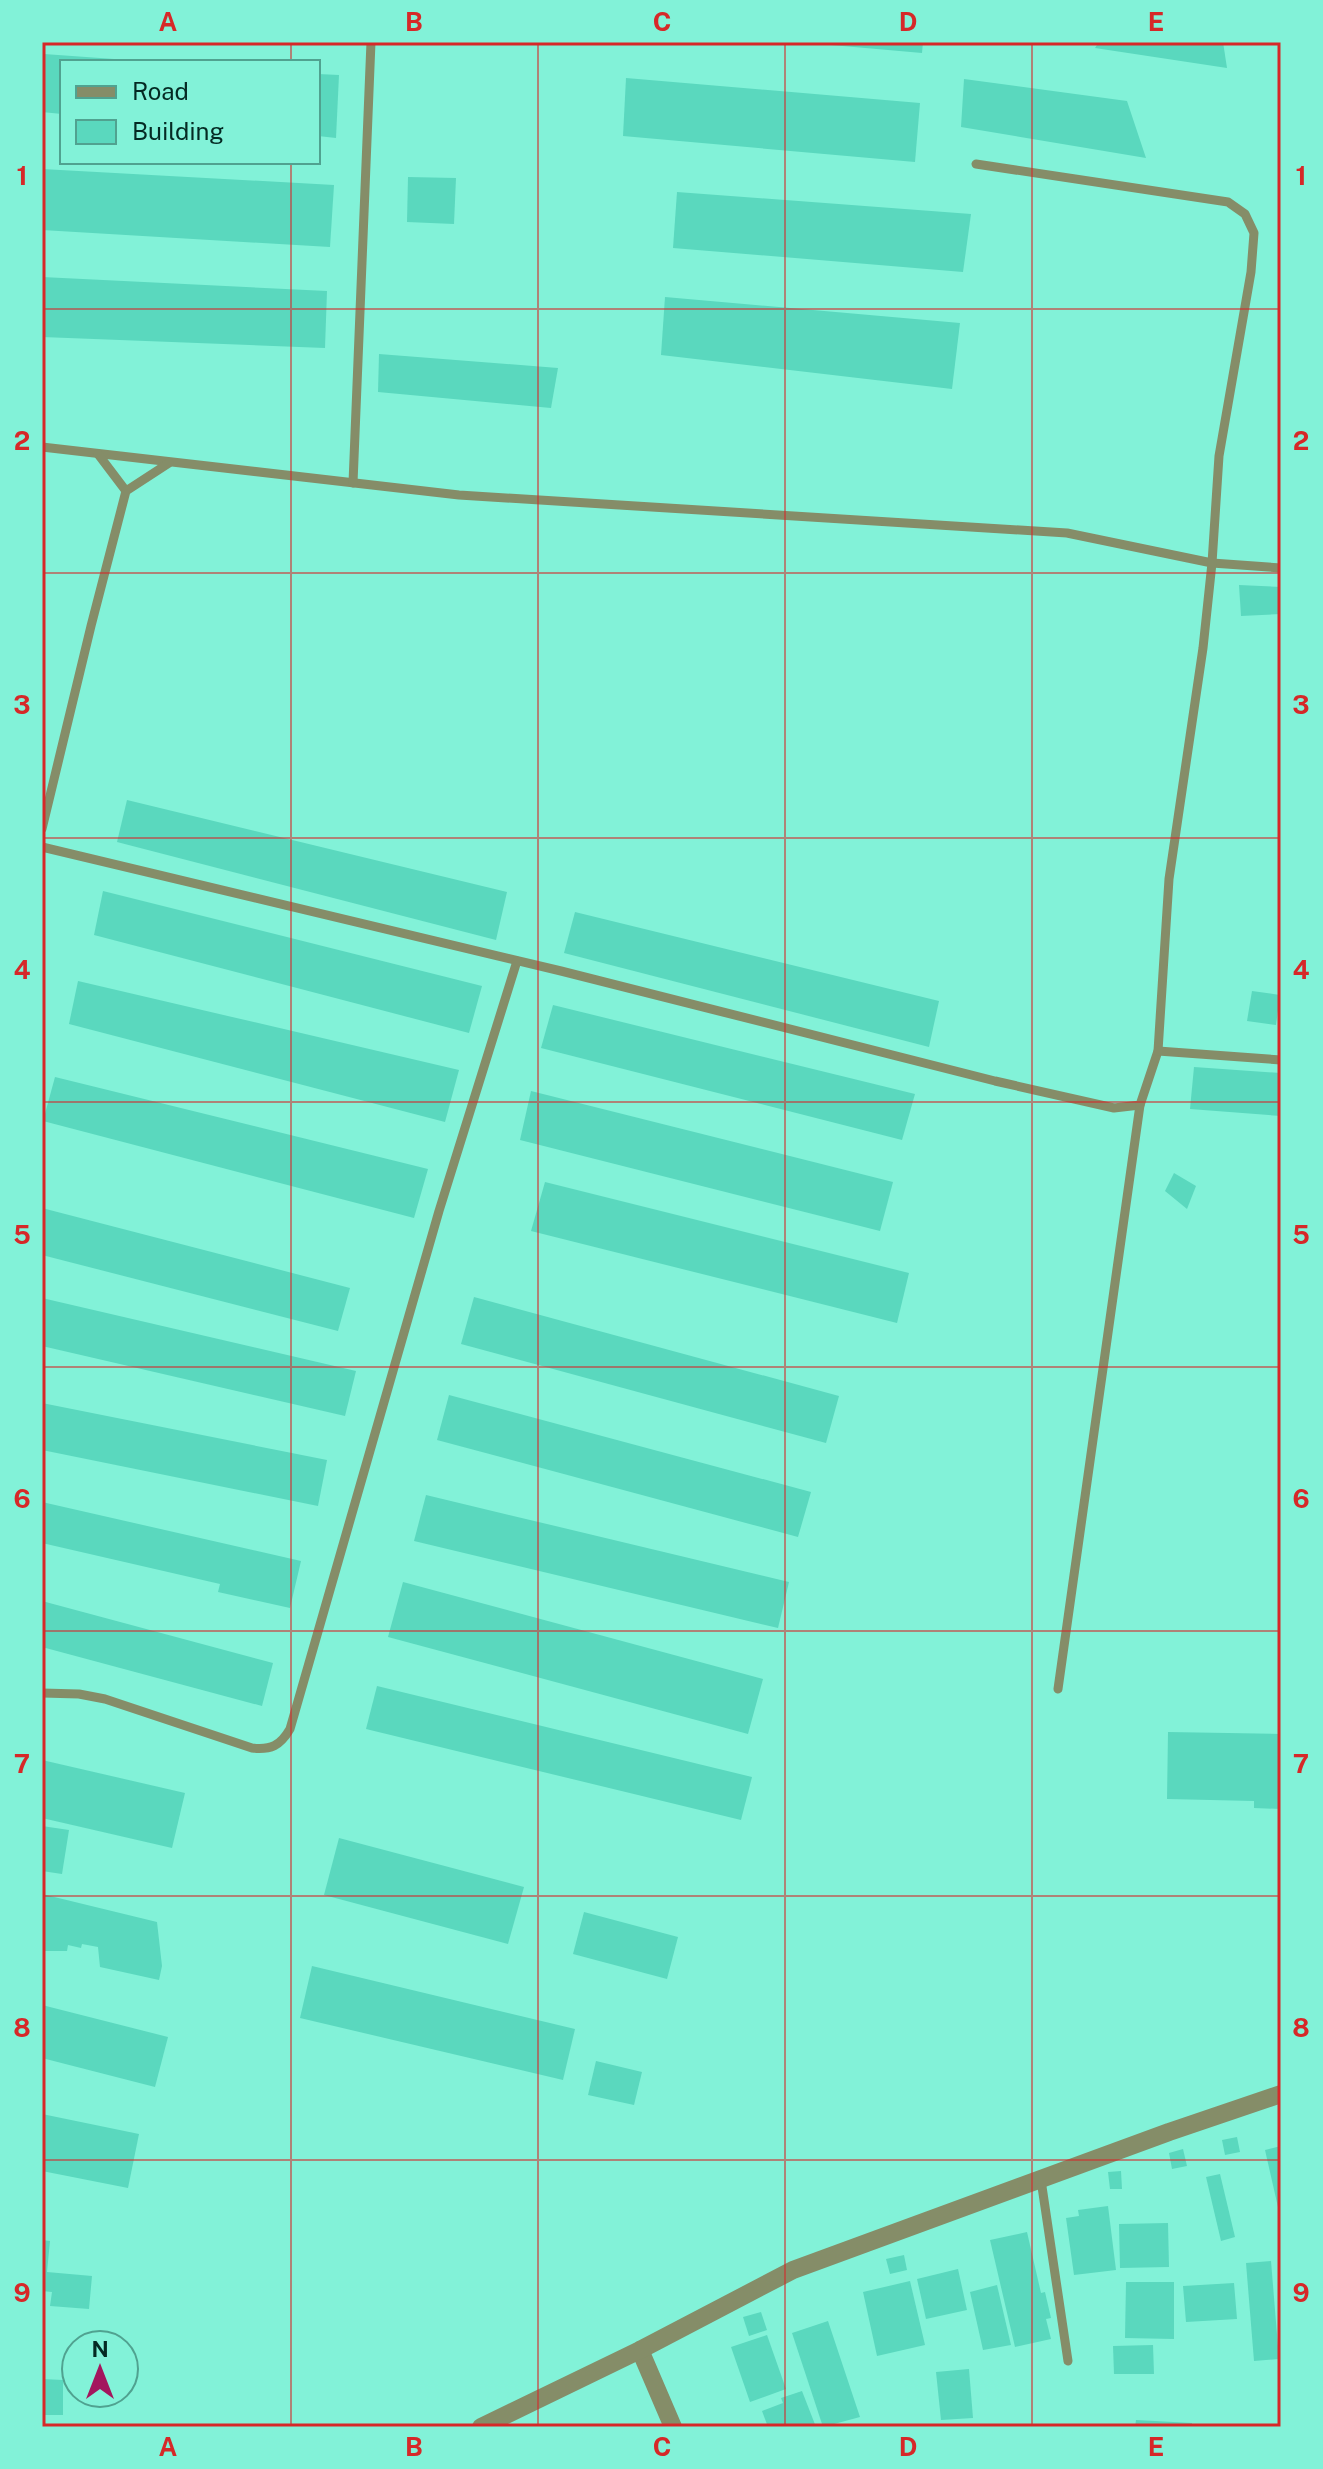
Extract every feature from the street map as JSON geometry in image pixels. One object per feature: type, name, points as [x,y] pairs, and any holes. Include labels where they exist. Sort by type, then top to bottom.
[{"type":"street","points":[[481,2427],[640,2350],[793,2270],[1281,2094]]},
{"type":"street","points":[[640,2350],[673,2427]]},
{"type":"lane","points":[[353,483],[371,42]]},
{"type":"lane","points":[[976,164],[1228,202],[1245,214],[1254,233],[1251,272],[1219,456],[1212,563],[1169,879],[1158,1051],[1140,1105],[1058,1689]]},
{"type":"lane","points":[[42,447],[459,495],[1067,533],[1212,563],[1281,568]]},
{"type":"lane","points":[[98,454],[126,491]]},
{"type":"lane","points":[[42,829],[126,491],[169,463]]},
{"type":"lane","points":[[42,847],[517,961],[995,1081],[1114,1108],[1140,1105]]},
{"type":"lane","points":[[42,1693],[79,1694],[105,1699],[252,1748],[268,1749],[282,1742],[290,1729],[439,1211],[517,961]]},
{"type":"lane","points":[[1158,1051],[1281,1060]]},
{"type":"lane","points":[[1041,2180],[1068,2361]]},
{"type":"building","points":[[820,42],[923,42],[922,53]]},
{"type":"building","points":[[1099,42],[1223,42],[1227,68],[1095,48]]},
{"type":"building","points":[[44,54],[128,60],[60,60],[60,114],[42,112]]},
{"type":"building","points":[[320,74],[339,75],[336,138],[320,136]]},
{"type":"building","points":[[626,78],[920,103],[915,162],[623,136]]},
{"type":"building","points":[[964,79],[1127,101],[1146,158],[961,127]]},
{"type":"building","points":[[42,169],[334,185],[330,247],[42,230]]},
{"type":"building","points":[[408,177],[456,178],[454,224],[407,222]]},
{"type":"building","points":[[677,192],[971,214],[963,272],[673,248]]},
{"type":"building","points":[[42,277],[327,291],[325,348],[42,337]]},
{"type":"building","points":[[665,297],[960,323],[952,389],[661,355]]},
{"type":"building","points":[[379,354],[558,368],[551,408],[378,392]]},
{"type":"building","points":[[1239,585],[1281,587],[1281,614],[1241,616]]},
{"type":"building","points":[[127,800],[507,892],[496,940],[117,842]]},
{"type":"building","points":[[103,891],[482,986],[469,1033],[94,935]]},
{"type":"building","points":[[575,912],[939,1001],[929,1047],[564,953]]},
{"type":"building","points":[[78,981],[459,1070],[445,1122],[69,1024]]},
{"type":"building","points":[[1252,991],[1280,995],[1276,1025],[1247,1021]]},
{"type":"building","points":[[553,1005],[915,1094],[902,1140],[541,1048]]},
{"type":"building","points":[[1194,1067],[1281,1073],[1281,1116],[1190,1109]]},
{"type":"building","points":[[55,1077],[428,1169],[414,1218],[43,1121]]},
{"type":"building","points":[[531,1091],[893,1182],[880,1231],[520,1140]]},
{"type":"building","points":[[1174,1173],[1196,1186],[1187,1209],[1165,1191]]},
{"type":"building","points":[[545,1182],[909,1273],[897,1323],[531,1231]]},
{"type":"building","points":[[42,1208],[350,1288],[338,1331],[42,1255]]},
{"type":"building","points":[[474,1297],[839,1396],[826,1443],[461,1344]]},
{"type":"building","points":[[42,1298],[356,1371],[345,1416],[42,1346]]},
{"type":"building","points":[[449,1395],[811,1492],[798,1537],[437,1440]]},
{"type":"building","points":[[42,1403],[327,1460],[318,1506],[42,1450]]},
{"type":"building","points":[[426,1495],[789,1582],[778,1628],[414,1541]]},
{"type":"building","points":[[42,1502],[301,1561],[290,1608],[218,1592],[220,1584],[42,1543]]},
{"type":"building","points":[[403,1582],[763,1679],[748,1734],[388,1637]]},
{"type":"building","points":[[42,1601],[273,1663],[262,1706],[42,1647]]},
{"type":"building","points":[[377,1686],[752,1777],[741,1820],[366,1729]]},
{"type":"building","points":[[1168,1732],[1281,1734],[1281,1809],[1254,1808],[1254,1801],[1167,1799]]},
{"type":"building","points":[[42,1760],[185,1793],[172,1848],[42,1818]]},
{"type":"building","points":[[42,1826],[69,1830],[62,1874],[42,1871]]},
{"type":"building","points":[[339,1838],[524,1887],[508,1944],[324,1895]]},
{"type":"building","points":[[42,1894],[157,1922],[162,1966],[159,1980],[100,1967],[98,1947],[68,1945],[67,1951],[42,1951]]},
{"type":"building","points":[[584,1912],[678,1937],[667,1979],[573,1954]]},
{"type":"building","points":[[312,1966],[575,2029],[563,2080],[300,2018]]},
{"type":"building","points":[[42,2005],[168,2037],[155,2087],[42,2058]]},
{"type":"building","points":[[596,2061],[642,2072],[634,2105],[588,2095]]},
{"type":"building","points":[[42,2114],[139,2134],[128,2188],[42,2171]]},
{"type":"building","points":[[1237,2137],[1240,2152],[1225,2155],[1222,2140]]},
{"type":"building","points":[[1281,2146],[1281,2216],[1280,2216],[1265,2150]]},
{"type":"building","points":[[1183,2149],[1187,2166],[1172,2169],[1169,2153]]},
{"type":"building","points":[[1121,2171],[1122,2189],[1110,2189],[1108,2172]]},
{"type":"building","points":[[1220,2174],[1235,2237],[1221,2241],[1206,2177]]},
{"type":"building","points":[[1108,2206],[1116,2270],[1074,2275],[1066,2218],[1079,2216],[1078,2210]]},
{"type":"building","points":[[1168,2223],[1169,2267],[1120,2268],[1119,2224]]},
{"type":"building","points":[[1027,2232],[1041,2293],[1045,2292],[1051,2318],[1046,2319],[1051,2339],[1015,2347],[990,2240]]},
{"type":"building","points":[[42,2240],[50,2241],[47,2272],[92,2276],[89,2309],[50,2306],[52,2292],[42,2291]]},
{"type":"building","points":[[904,2255],[907,2270],[890,2274],[886,2259]]},
{"type":"building","points":[[1271,2261],[1279,2359],[1254,2361],[1246,2263]]},
{"type":"building","points":[[958,2269],[967,2310],[926,2319],[917,2279]]},
{"type":"building","points":[[910,2281],[925,2345],[877,2356],[863,2292]]},
{"type":"building","points":[[1126,2282],[1174,2282],[1174,2339],[1125,2338]]},
{"type":"building","points":[[1234,2283],[1237,2319],[1186,2322],[1183,2286]]},
{"type":"building","points":[[997,2285],[1011,2345],[983,2350],[970,2292]]},
{"type":"building","points":[[761,2312],[767,2330],[749,2336],[743,2317]]},
{"type":"building","points":[[828,2321],[860,2417],[823,2427],[792,2333]]},
{"type":"building","points":[[767,2335],[786,2389],[750,2402],[731,2347]]},
{"type":"building","points":[[1153,2345],[1154,2374],[1114,2374],[1113,2346]]},
{"type":"building","points":[[969,2369],[973,2418],[941,2420],[936,2372]]},
{"type":"building","points":[[42,2379],[60,2380],[60,2409],[63,2409],[63,2415],[42,2415]]},
{"type":"building","points":[[802,2391],[816,2427],[768,2427],[762,2411],[783,2403],[781,2398]]},
{"type":"building","points":[[1136,2420],[1192,2423],[1192,2427],[1135,2427]]}]
